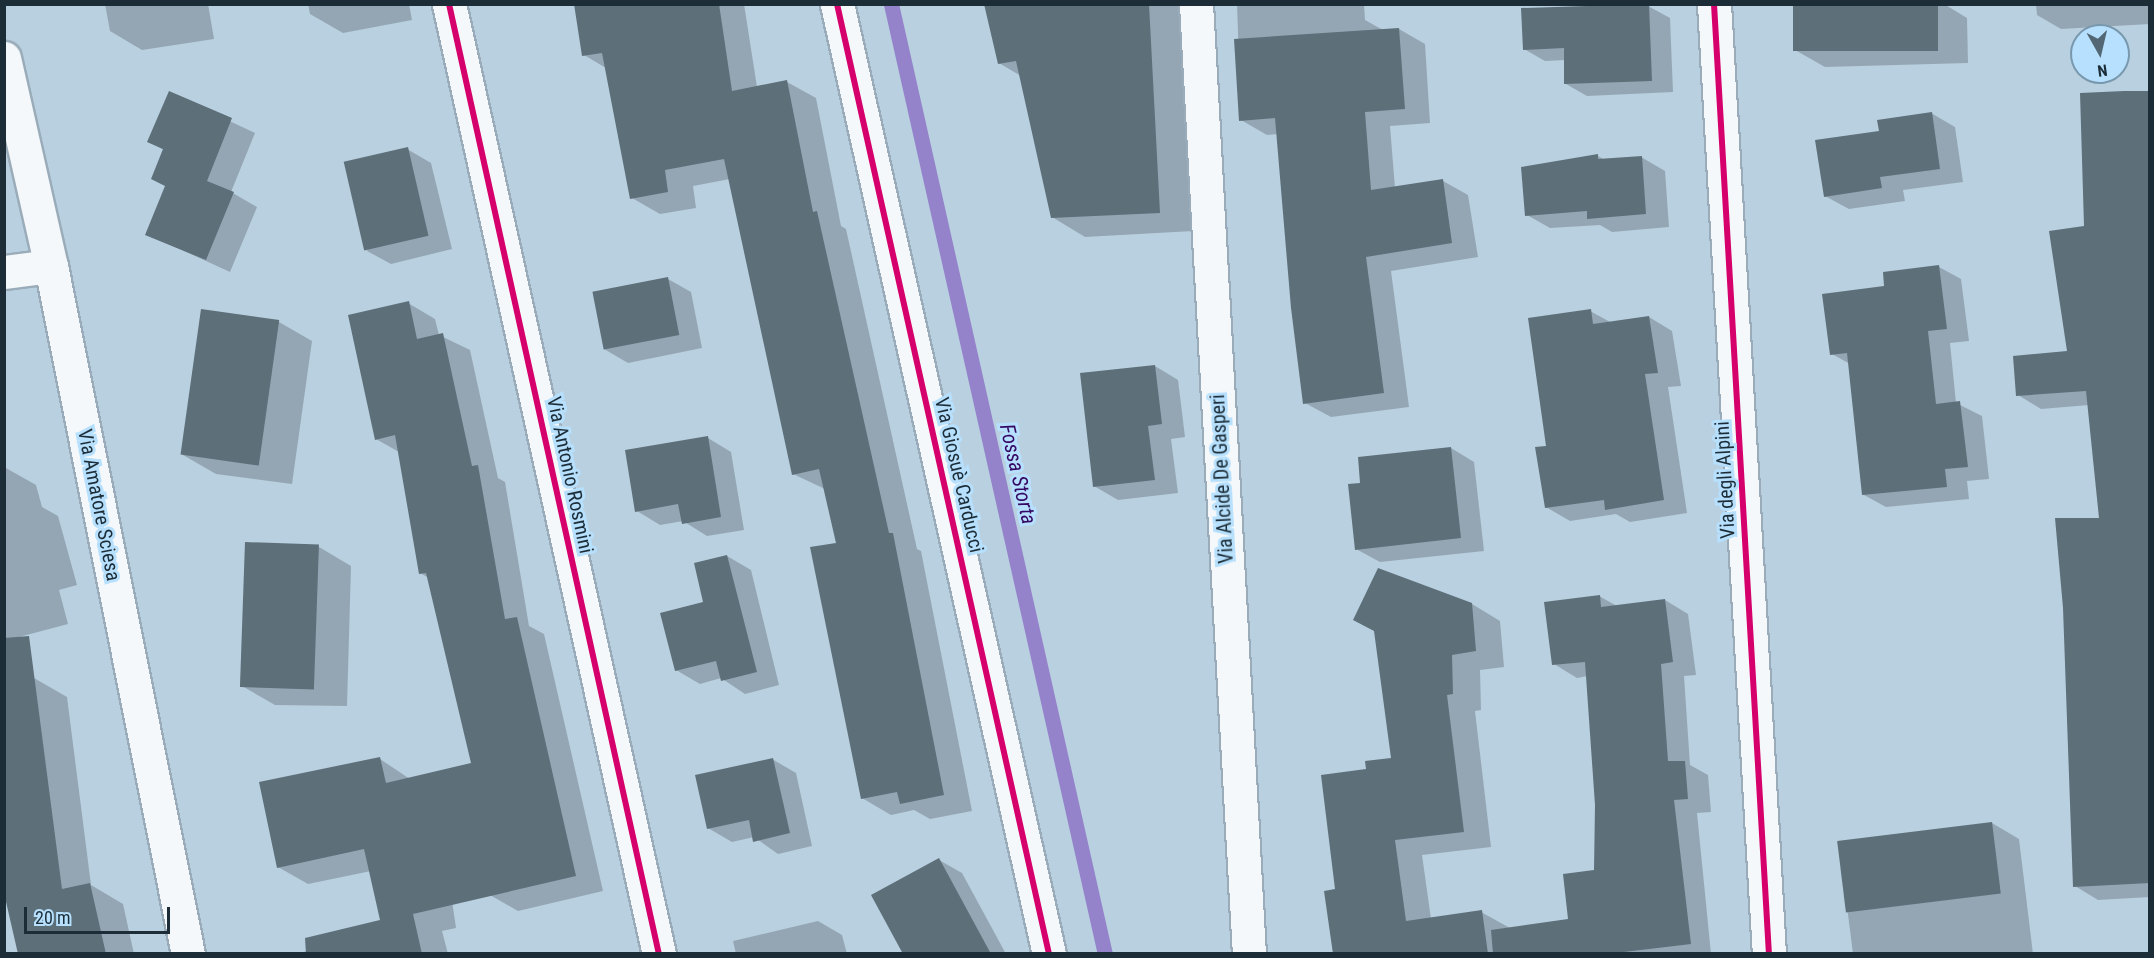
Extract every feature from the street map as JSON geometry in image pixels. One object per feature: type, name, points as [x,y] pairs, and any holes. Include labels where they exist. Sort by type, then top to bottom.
[{"type":"street","name":"Via Antonio Rosmini","points":[[449,4],[659,954]]},
{"type":"street","name":"Via Giosuè Carducci","points":[[837,4],[1049,954]]},
{"type":"street","name":"Via Alcide De Gasperi","points":[[1196,4],[1249,954]]},
{"type":"street","name":"Via degli Alpini","points":[[1714,4],[1769,954]]},
{"type":"street","name":"Via Amatore Sciesa","points":[[4,58],[51,266],[188,954]]},
{"type":"street","points":[[4,272],[51,266]]},
{"type":"building","points":[[574,4],[719,4],[732,91],[787,80],[813,212],[817,211],[889,533],[893,533],[944,795],[900,804],[897,792],[861,799],[810,547],[836,543],[819,469],[792,475],[724,159],[665,170],[668,192],[630,199],[602,53],[582,56]]},
{"type":"building","points":[[984,4],[1149,4],[1160,213],[1051,218],[1016,61],[998,64]]},
{"type":"building","points":[[1649,4],[1652,81],[1564,84],[1564,48],[1523,50],[1521,8]]},
{"type":"building","points":[[1793,4],[1938,4],[1938,51],[1793,51]]},
{"type":"building","points":[[1399,28],[1405,109],[1365,112],[1371,190],[1443,179],[1452,243],[1366,257],[1384,393],[1303,404],[1291,308],[1275,118],[1239,121],[1234,39]]},
{"type":"building","points":[[169,91],[232,118],[207,181],[234,192],[206,260],[145,235],[165,186],[151,179],[163,149],[147,142]]},
{"type":"building","points":[[2150,91],[2150,883],[2073,887],[2063,608],[2055,518],[2099,518],[2086,391],[2016,396],[2013,356],[2067,351],[2049,231],[2084,226],[2080,93]]},
{"type":"building","points":[[1932,112],[1940,169],[1880,177],[1882,188],[1824,197],[1815,140],[1879,131],[1877,120]]},
{"type":"building","points":[[408,147],[428,236],[364,251],[344,162]]},
{"type":"building","points":[[1598,154],[1598,159],[1642,156],[1646,214],[1587,219],[1587,211],[1525,216],[1521,167]]},
{"type":"building","points":[[1939,265],[1947,329],[1928,331],[1936,404],[1960,401],[1968,467],[1945,469],[1947,487],[1862,495],[1847,353],[1830,355],[1822,294],[1884,286],[1883,272]]},
{"type":"building","points":[[668,277],[679,335],[604,350],[592,292]]},
{"type":"building","points":[[409,301],[417,339],[443,333],[472,466],[478,465],[505,619],[517,617],[576,876],[413,914],[422,954],[306,954],[305,938],[380,920],[364,849],[277,868],[259,782],[380,757],[386,783],[471,763],[426,573],[419,574],[395,435],[375,440],[348,315]]},
{"type":"building","points":[[201,309],[279,320],[259,466],[181,455]]},
{"type":"building","points":[[1591,309],[1593,324],[1649,316],[1658,373],[1645,374],[1664,500],[1605,510],[1604,500],[1545,508],[1535,447],[1546,446],[1528,318]]},
{"type":"building","points":[[1155,365],[1162,424],[1148,426],[1155,480],[1093,487],[1080,373]]},
{"type":"building","points":[[708,436],[721,517],[682,524],[678,504],[635,512],[625,450]]},
{"type":"building","points":[[1451,447],[1461,538],[1355,550],[1348,484],[1360,483],[1358,457]]},
{"type":"building","points":[[245,542],[319,545],[314,689],[240,687]]},
{"type":"building","points":[[727,555],[757,672],[721,681],[716,661],[675,671],[660,613],[703,602],[694,563]]},
{"type":"building","points":[[1378,568],[1472,603],[1476,651],[1452,655],[1453,694],[1447,695],[1464,832],[1395,840],[1406,921],[1482,910],[1488,954],[1333,954],[1324,891],[1335,889],[1321,775],[1366,769],[1365,761],[1391,758],[1374,631],[1353,620]]},
{"type":"building","points":[[1600,595],[1601,607],[1665,599],[1673,662],[1661,664],[1668,761],[1685,761],[1688,799],[1674,800],[1691,944],[1607,954],[1493,954],[1491,930],[1568,919],[1563,874],[1594,870],[1595,805],[1585,662],[1552,665],[1544,602]]},
{"type":"building","points":[[29,636],[62,889],[90,883],[106,954],[18,954],[4,893],[4,638]]},
{"type":"building","points":[[773,758],[790,833],[753,842],[749,820],[707,829],[695,775]]},
{"type":"building","points":[[1992,822],[2001,893],[1846,912],[1837,841]]},
{"type":"building","points":[[939,858],[991,954],[903,954],[871,895]]},
{"type":"waterway","name":"Fossa Storta","points":[[891,4],[1105,954]]},
{"type":"cycle path","points":[[449,4],[659,954]]},
{"type":"cycle path","points":[[837,4],[1049,954]]},
{"type":"cycle path","points":[[1714,4],[1769,954]]}]
